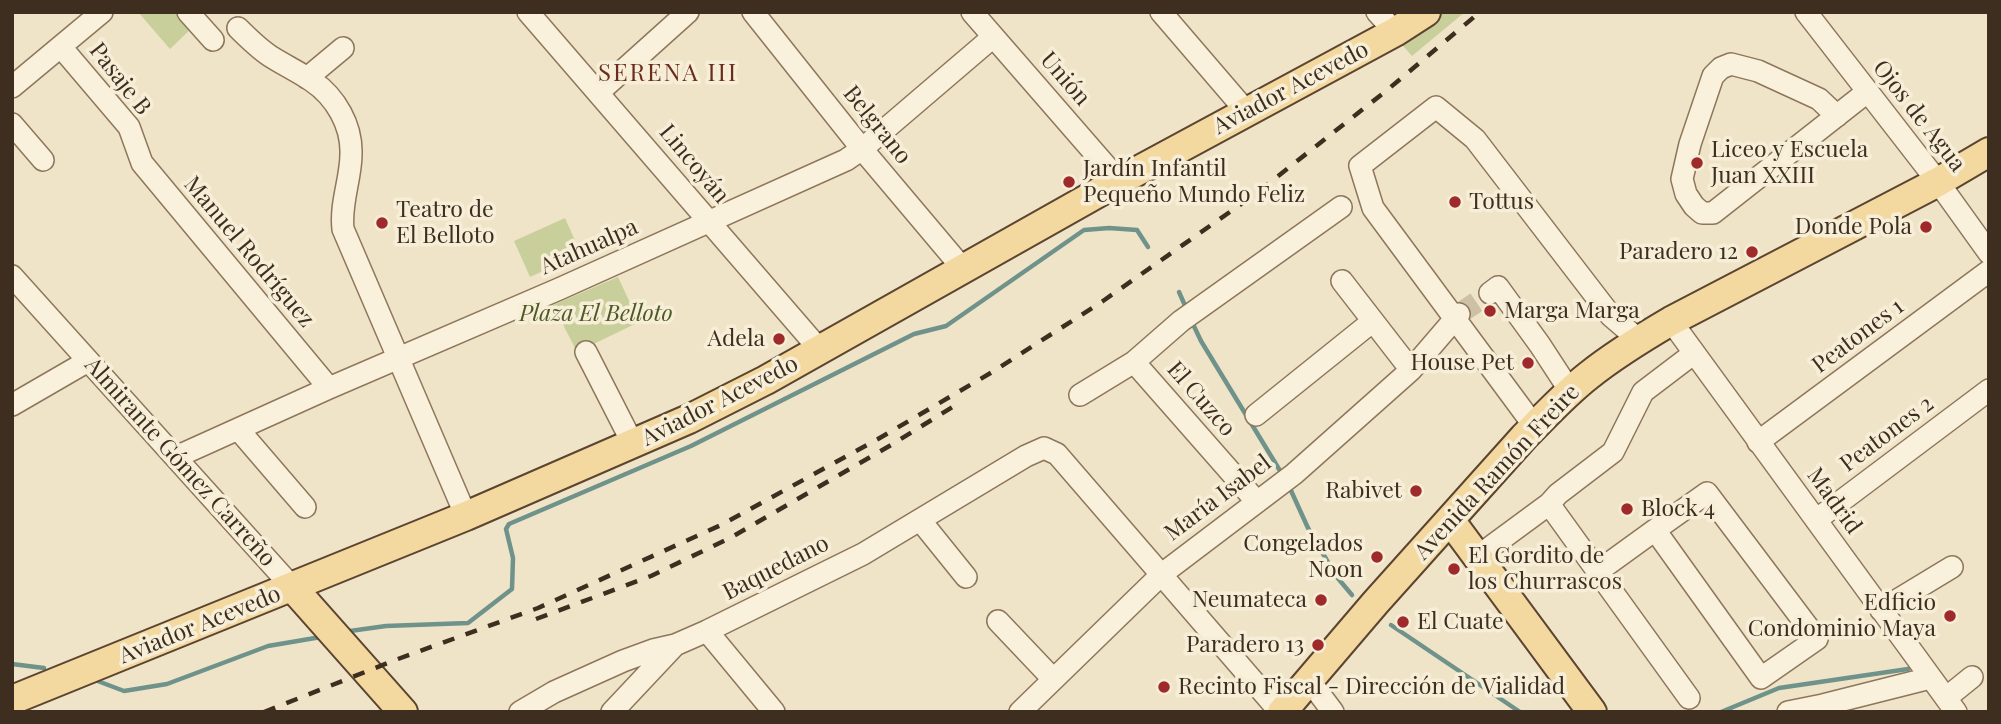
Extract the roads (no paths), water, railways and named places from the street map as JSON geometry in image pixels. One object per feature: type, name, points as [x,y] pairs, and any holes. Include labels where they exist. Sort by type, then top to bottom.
[{"type":"main road","name":"Aviador Acevedo","points":[[12,700],[293,588],[689,419],[820,350],[1247,111],[1386,22],[1426,12]]},
{"type":"main road","name":"Avenida Ramón Freire","points":[[1281,712],[1535,426],[1587,376],[1671,321],[1938,182],[1989,152]]},
{"type":"main road","points":[[1450,520],[1592,712]]},
{"type":"main road","name":"Almirante Gómez Carreño","points":[[293,588],[403,712]]},
{"type":"street","points":[[12,87],[103,12]]},
{"type":"street","points":[[188,12],[213,40]]},
{"type":"street","name":"Lincoyán","points":[[528,12],[820,350]]},
{"type":"street","points":[[599,92],[688,12]]},
{"type":"street","name":"Belgrano","points":[[753,12],[862,149],[964,270]]},
{"type":"street","name":"Unión","points":[[972,12],[1119,181]]},
{"type":"street","points":[[1161,12],[1247,111]]},
{"type":"street","name":"Ojos de Agua","points":[[1806,12],[1938,182],[1989,253]]},
{"type":"street","points":[[237,28],[269,55],[315,82],[332,100],[346,122],[351,142],[351,157],[341,217],[343,229],[466,516]]},
{"type":"street","name":"Atahualpa","points":[[176,457],[846,160],[993,37]]},
{"type":"street","name":"Pasaje B","points":[[61,47],[129,127],[135,145]]},
{"type":"street","points":[[307,78],[343,48]]},
{"type":"street","points":[[1837,116],[1819,99],[1758,71],[1731,64],[1721,68],[1713,76],[1690,144],[1682,179],[1686,194],[1702,213],[1713,213],[1837,116],[1867,92]]},
{"type":"street","points":[[1535,426],[1373,208],[1360,166],[1436,107],[1475,139],[1611,316],[1639,340]]},
{"type":"street","points":[[12,124],[43,160]]},
{"type":"street","name":"Manuel Rodríguez","points":[[135,145],[142,163],[329,388]]},
{"type":"street","points":[[1080,395],[1134,362],[1181,321],[1341,206]]},
{"type":"street","name":"Peatones 1","points":[[1758,442],[1989,271]]},
{"type":"street","name":"Almirante Gómez Carreño","points":[[12,276],[293,588]]},
{"type":"street","points":[[1342,281],[1410,370]]},
{"type":"street","points":[[1490,293],[1498,287],[1570,391]]},
{"type":"street","name":"María Isabel","points":[[1020,712],[1161,574],[1287,480],[1410,370],[1454,320]]},
{"type":"street","points":[[1256,415],[1373,321]]},
{"type":"street","name":"Madrid","points":[[1671,321],[1951,705]]},
{"type":"street","points":[[586,352],[633,444]]},
{"type":"street","points":[[1477,557],[1613,452],[1643,392],[1693,354]]},
{"type":"street","points":[[12,405],[88,361]]},
{"type":"street","name":"El Cuzco","points":[[1134,362],[1257,502]]},
{"type":"street","name":"Peatones 2","points":[[1816,520],[1989,390]]},
{"type":"street","points":[[238,429],[305,507]]},
{"type":"street","name":"Baquedano","points":[[520,712],[554,692],[623,661],[675,645],[707,631],[863,554],[1026,456],[1044,448],[1057,454],[1161,574]]},
{"type":"street","points":[[1597,572],[1707,493],[1817,639],[1760,678],[1656,530]]},
{"type":"street","points":[[1549,504],[1689,698]]},
{"type":"street","points":[[920,520],[966,577]]},
{"type":"street","points":[[1881,610],[1952,567]]},
{"type":"street","points":[[1161,574],[1281,712]]},
{"type":"street","points":[[998,621],[1053,679]]},
{"type":"street","points":[[707,631],[774,712]]},
{"type":"street","points":[[612,712],[675,645]]},
{"type":"street","points":[[1951,705],[1972,677]]},
{"type":"street","points":[[1788,712],[1826,709],[1930,678]]},
{"type":"street","points":[[1309,680],[1333,712]]},
{"type":"waterway","points":[[350,631],[386,626],[468,623],[512,589],[513,558],[506,529],[509,524],[691,446],[914,334],[946,326],[1084,230],[1137,230],[1148,247]]},
{"type":"waterway","points":[[1179,292],[1187,310]]},
{"type":"waterway","points":[[1192,322],[1282,474]]},
{"type":"waterway","points":[[1288,484],[1308,528],[1336,576],[1352,595]]},
{"type":"waterway","points":[[1391,625],[1520,712]]},
{"type":"waterway","points":[[95,680],[124,691],[167,684],[268,646],[321,637]]},
{"type":"waterway","points":[[12,664],[44,668]]},
{"type":"waterway","points":[[1721,712],[1779,688],[1908,669]]},
{"type":"tunnel","points":[[1459,314],[1490,293]]},
{"type":"railway","points":[[264,712],[538,608],[721,525],[878,439],[994,371],[1103,301],[1254,195],[1386,91],[1480,12]]},
{"type":"railway","points":[[536,619],[651,576],[730,538],[959,403]]},
{"type":"place","name":"Liceo y Escuela Juan XXIII","points":[[1697,163]]},
{"type":"place","name":"Jardín Infantil Pequeño Mundo Feliz","points":[[1069,182]]},
{"type":"place","name":"Tottus","points":[[1455,202]]},
{"type":"place","name":"Teatro de El Belloto","points":[[382,223]]},
{"type":"place","name":"Donde Pola","points":[[1926,227]]},
{"type":"place","name":"Paradero 12","points":[[1752,252]]},
{"type":"place","name":"Marga Marga","points":[[1490,311]]},
{"type":"place","name":"Adela","points":[[779,339]]},
{"type":"place","name":"House Pet","points":[[1528,363]]},
{"type":"place","name":"Rabivet","points":[[1416,491]]},
{"type":"place","name":"Block 4","points":[[1627,509]]},
{"type":"place","name":"Congelados Noon","points":[[1377,557]]},
{"type":"place","name":"El Gordito de los Churrascos","points":[[1454,569]]},
{"type":"place","name":"Neumateca","points":[[1321,600]]},
{"type":"place","name":"Edficio Condominio Maya","points":[[1950,616]]},
{"type":"place","name":"El Cuate","points":[[1403,622]]},
{"type":"place","name":"Paradero 13","points":[[1318,645]]},
{"type":"place","name":"Recinto Fiscal - Dirección de Vialidad","points":[[1164,687]]},
{"type":"district","name":"SERENA III","points":[[668,74]]},
{"type":"park label","name":"Plaza El Belloto","points":[[596,314]]}]
